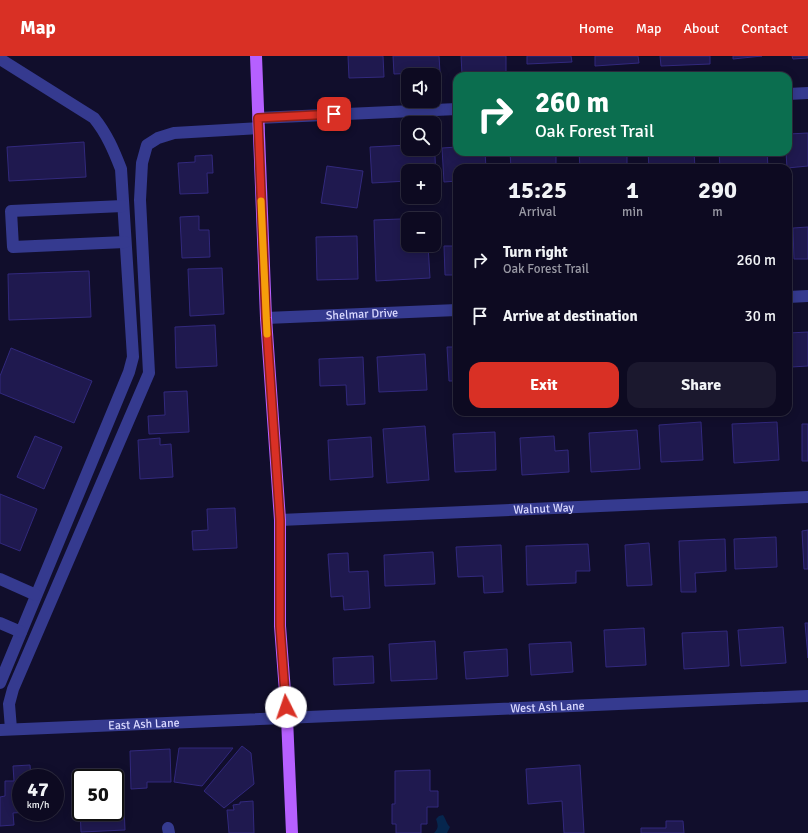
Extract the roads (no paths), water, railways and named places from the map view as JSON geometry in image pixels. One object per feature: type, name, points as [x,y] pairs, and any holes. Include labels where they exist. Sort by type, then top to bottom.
[{"type":"main road","points":[[256,56],[266,318],[280,520],[280,626],[287,718],[292,833]]},
{"type":"street","points":[[0,59],[94,118],[101,126],[113,147],[121,170],[133,357],[129,372],[0,683]]},
{"type":"street","points":[[792,94],[808,93]]},
{"type":"street","points":[[6,730],[9,704],[13,689],[149,372],[140,200],[142,163],[147,145],[158,138],[174,133],[258,123],[453,109]]},
{"type":"street","points":[[123,206],[11,211],[13,247],[125,242]]},
{"type":"street","points":[[792,297],[808,296]]},
{"type":"street","name":"Shelmar Drive","points":[[266,318],[453,310]]},
{"type":"street","name":"Walnut Way","points":[[280,520],[808,497]]},
{"type":"street","points":[[0,579],[36,595]]},
{"type":"street","points":[[0,623],[21,632]]},
{"type":"street","name":"West Ash Lane","points":[[287,718],[808,696]]},
{"type":"street","name":"East Ash Lane","points":[[6,730],[287,718]]},
{"type":"water","points":[[443,815],[450,827],[447,833],[434,833],[438,826],[436,819]]}]
